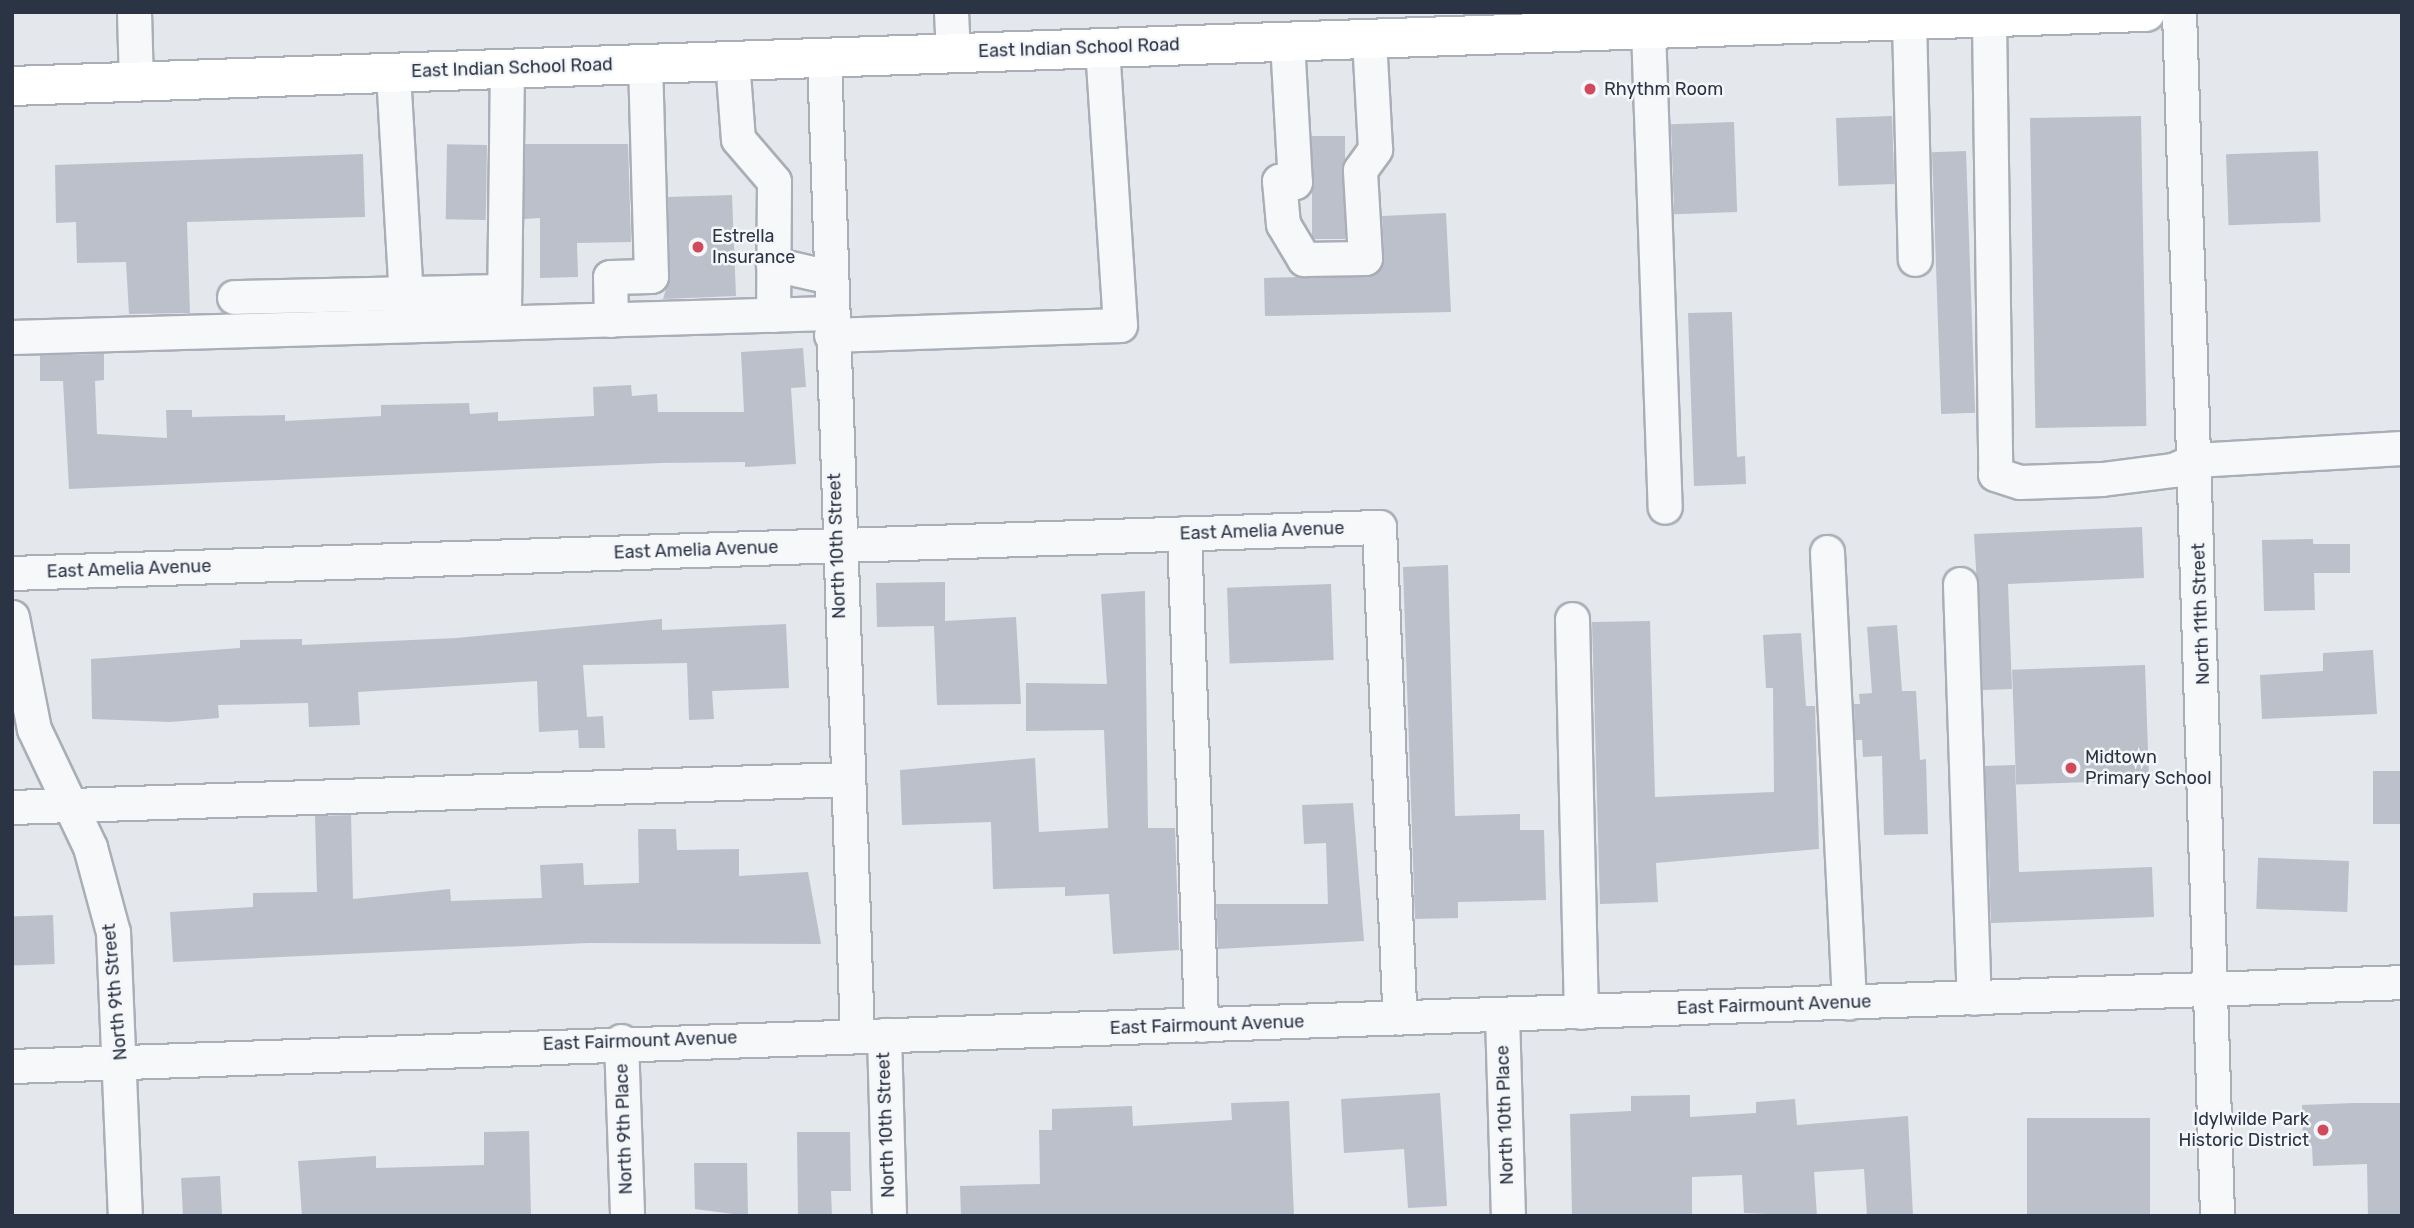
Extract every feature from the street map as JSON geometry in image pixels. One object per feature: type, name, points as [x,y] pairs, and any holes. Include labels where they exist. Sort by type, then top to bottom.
[{"type":"main road","name":"East Indian School Road","points":[[12,86],[1370,38],[1414,24],[1648,29],[2146,12]]},
{"type":"street","points":[[134,12],[136,82]]},
{"type":"street","points":[[951,12],[953,53]]},
{"type":"street","name":"North 11th Street","points":[[2179,12],[2214,988],[2217,1216]]},
{"type":"street","points":[[1916,259],[1926,18]]},
{"type":"street","points":[[1989,19],[1996,474],[2021,482],[2102,479],[2173,470],[2195,460],[2402,448]]},
{"type":"street","points":[[1648,29],[1665,507]]},
{"type":"street","points":[[1287,41],[1295,183],[1279,181],[1283,224],[1304,259],[1365,258],[1360,170],[1375,149],[1370,38]]},
{"type":"street","points":[[12,337],[773,315],[831,324],[1120,325],[1102,47]]},
{"type":"street","name":"North 10th Street","points":[[824,57],[836,545],[846,779],[889,1216]]},
{"type":"street","points":[[732,60],[738,139],[774,181],[773,315]]},
{"type":"street","points":[[611,320],[610,277],[651,276],[645,63]]},
{"type":"street","points":[[503,324],[507,68]]},
{"type":"street","points":[[393,73],[407,326]]},
{"type":"street","points":[[773,264],[830,277]]},
{"type":"street","points":[[234,297],[504,291]]},
{"type":"street","name":"East Amelia Avenue","points":[[12,573],[1379,527],[1400,1018]]},
{"type":"street","points":[[1184,533],[1201,1026]]},
{"type":"street","points":[[1827,552],[1849,1002]]},
{"type":"street","points":[[1960,584],[1974,998]]},
{"type":"street","name":"North 9th Street","points":[[12,617],[34,729],[68,806],[90,847],[113,932],[122,1062],[125,1216]]},
{"type":"street","points":[[1572,619],[1581,1012]]},
{"type":"street","points":[[12,807],[846,779]]},
{"type":"street","name":"East Fairmount Avenue","points":[[12,1066],[621,1041],[1201,1026],[2402,982]]},
{"type":"street","name":"North 10th Place","points":[[1502,1015],[1508,1216]]},
{"type":"street","name":"North 9th Place","points":[[621,1041],[627,1216]]},
{"type":"building","points":[[1892,116],[1894,184],[1838,186],[1836,118]]},
{"type":"building","points":[[2141,116],[2146,426],[2035,428],[2030,118]]},
{"type":"building","points":[[1734,122],[1737,212],[1674,214],[1671,124]]},
{"type":"building","points":[[1312,136],[1345,136],[1345,239],[1312,239]]},
{"type":"building","points":[[447,144],[487,145],[486,220],[446,219]]},
{"type":"building","points":[[525,144],[628,144],[631,242],[577,243],[578,277],[540,278],[540,218],[524,219]]},
{"type":"building","points":[[1966,151],[1975,413],[1941,414],[1932,152]]},
{"type":"building","points":[[2318,151],[2320,222],[2229,225],[2226,154]]},
{"type":"building","points":[[363,154],[365,217],[187,222],[190,313],[129,314],[126,262],[77,263],[76,222],[56,223],[55,165]]},
{"type":"building","name":"Estrella Insurance","points":[[732,195],[736,296],[663,299],[670,275],[668,197]]},
{"type":"building","points":[[1446,213],[1451,312],[1265,316],[1264,278],[1374,275],[1384,258],[1382,216]]},
{"type":"building","points":[[1732,312],[1737,457],[1745,456],[1746,484],[1694,486],[1688,313]]},
{"type":"building","points":[[803,348],[806,387],[791,388],[796,464],[745,467],[745,462],[661,463],[69,489],[63,381],[40,381],[40,355],[104,354],[104,380],[95,381],[97,434],[167,438],[166,410],[192,410],[192,417],[285,415],[285,421],[381,416],[381,405],[469,403],[470,414],[498,412],[498,421],[594,416],[593,387],[631,385],[632,396],[657,394],[658,412],[744,412],[741,352]]},
{"type":"building","points":[[2142,527],[2144,578],[2008,584],[2012,689],[1983,690],[1974,534]]},
{"type":"building","points":[[2313,539],[2313,544],[2350,544],[2350,573],[2314,573],[2315,610],[2264,611],[2262,540]]},
{"type":"building","points":[[1448,565],[1455,816],[1520,814],[1520,830],[1544,830],[1546,900],[1458,902],[1458,918],[1415,919],[1403,567]]},
{"type":"building","points":[[945,582],[945,621],[1016,617],[1021,704],[937,705],[934,626],[877,627],[876,583]]},
{"type":"building","points":[[1331,584],[1334,660],[1230,664],[1227,588]]},
{"type":"building","points":[[1145,591],[1148,828],[1175,828],[1179,950],[1113,954],[1109,894],[1065,896],[1065,887],[993,889],[991,822],[902,825],[900,770],[1035,758],[1039,832],[1108,828],[1104,730],[1026,731],[1026,683],[1107,684],[1101,594]]},
{"type":"building","points":[[662,619],[662,630],[786,624],[789,688],[712,691],[714,719],[689,720],[687,663],[583,665],[587,717],[603,716],[605,748],[579,748],[578,730],[539,732],[537,681],[358,692],[360,725],[309,727],[308,703],[218,705],[219,718],[170,722],[92,719],[91,659],[240,648],[240,640],[302,639],[302,645],[456,638]]},
{"type":"building","points":[[1650,621],[1655,797],[1774,792],[1773,688],[1766,688],[1763,635],[1801,633],[1806,706],[1815,706],[1819,849],[1656,863],[1658,902],[1600,904],[1592,622]]},
{"type":"building","points":[[1897,625],[1902,691],[1916,691],[1920,760],[1926,759],[1928,834],[1884,835],[1882,756],[1863,757],[1862,740],[1855,740],[1854,704],[1860,704],[1859,694],[1872,693],[1867,627]]},
{"type":"building","points":[[2373,650],[2377,714],[2262,719],[2260,675],[2323,671],[2323,653]]},
{"type":"building","points":[[2145,665],[2149,780],[2016,785],[2012,670]]},
{"type":"building","points":[[2015,765],[2019,872],[2152,867],[2154,917],[1991,923],[1985,766]]},
{"type":"building","points":[[2373,771],[2402,771],[2402,824],[2373,824]]},
{"type":"building","points":[[1353,803],[1364,941],[1218,949],[1216,904],[1328,904],[1326,843],[1304,844],[1302,805]]},
{"type":"building","points":[[351,815],[353,899],[450,889],[451,901],[542,898],[540,865],[583,863],[584,885],[639,883],[638,829],[676,829],[677,850],[739,849],[739,876],[808,872],[821,944],[588,943],[173,962],[170,912],[253,907],[253,893],[317,892],[315,816]]},
{"type":"building","points":[[2258,858],[2349,861],[2347,912],[2256,909]]},
{"type":"building","points":[[53,915],[55,964],[14,965],[12,916]]},
{"type":"building","points":[[1440,1093],[1447,1206],[1408,1208],[1404,1149],[1344,1153],[1341,1099]]},
{"type":"building","points":[[1690,1095],[1690,1117],[1756,1113],[1756,1102],[1795,1099],[1797,1125],[1908,1116],[1913,1216],[1867,1216],[1864,1169],[1814,1172],[1817,1216],[1744,1213],[1742,1175],[1692,1177],[1692,1216],[1572,1216],[1570,1114],[1631,1111],[1631,1096]]},
{"type":"building","points":[[1289,1101],[1294,1216],[961,1216],[960,1186],[1040,1184],[1039,1130],[1052,1130],[1052,1109],[1132,1106],[1133,1126],[1232,1120],[1231,1103]]},
{"type":"building","points":[[2402,1103],[2402,1216],[2368,1216],[2367,1164],[2313,1166],[2312,1146],[2303,1146],[2302,1105]]},
{"type":"building","points":[[2027,1118],[2150,1118],[2150,1216],[2027,1216]]},
{"type":"building","points":[[529,1131],[531,1216],[302,1216],[298,1161],[376,1156],[376,1168],[484,1165],[484,1132]]},
{"type":"building","points":[[797,1132],[850,1132],[851,1191],[831,1191],[832,1216],[798,1216]]},
{"type":"building","points":[[694,1163],[747,1163],[748,1216],[695,1209]]},
{"type":"building","points":[[220,1176],[222,1216],[183,1216],[181,1178]]},
{"type":"place","name":"Rhythm Room","points":[[1590,89]]},
{"type":"place","name":"Estrella Insurance","points":[[698,247]]},
{"type":"place","name":"Midtown Primary School","points":[[2071,768]]},
{"type":"place","name":"Idylwilde Park Historic District","points":[[2323,1130]]}]
